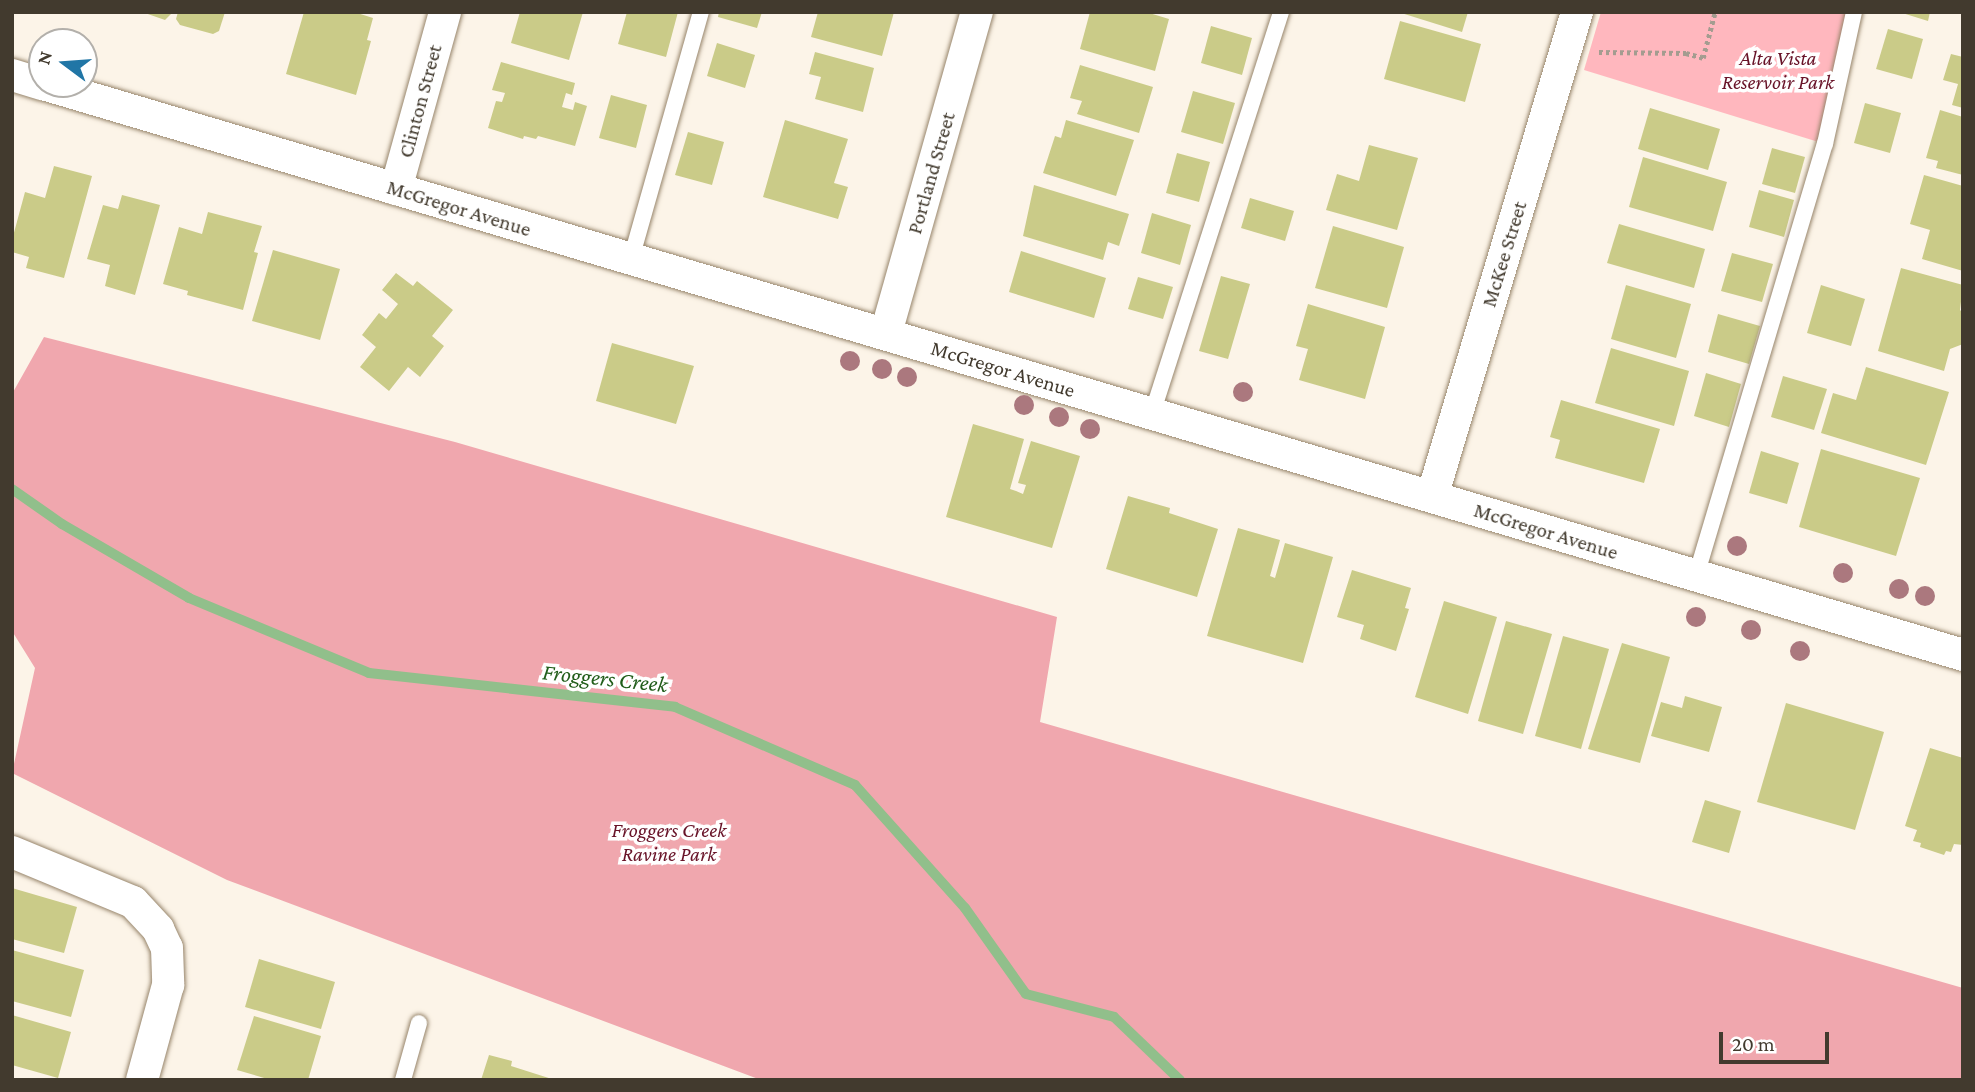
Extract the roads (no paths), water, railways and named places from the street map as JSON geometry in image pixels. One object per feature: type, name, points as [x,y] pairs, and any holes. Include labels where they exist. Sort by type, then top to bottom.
[{"type":"street","name":"Clinton Street","points":[[396,189],[444,12]]},
{"type":"street","name":"Portland Street","points":[[886,333],[977,12]]},
{"type":"street","name":"McKee Street","points":[[1432,497],[1577,12]]},
{"type":"street","name":"McGregor Avenue","points":[[90,98],[1963,655]]},
{"type":"street","points":[[12,852],[133,902],[158,929],[167,948],[168,985],[142,1080]]},
{"type":"lane","points":[[631,259],[701,12]]},
{"type":"lane","points":[[1152,414],[1281,12]]},
{"type":"lane","points":[[1696,576],[1825,144],[1854,12]]},
{"type":"lane","points":[[403,1080],[419,1023]]},
{"type":"waterway","name":"Froggers Creek","points":[[12,489],[62,524],[189,598],[369,673],[675,707],[855,785],[965,908],[1026,994],[1114,1017],[1180,1080]]},
{"type":"park label","name":"Alta Vista Reservoir Park","points":[[1778,70]]},
{"type":"park label","name":"Froggers Creek Ravine Park","points":[[669,842]]}]
